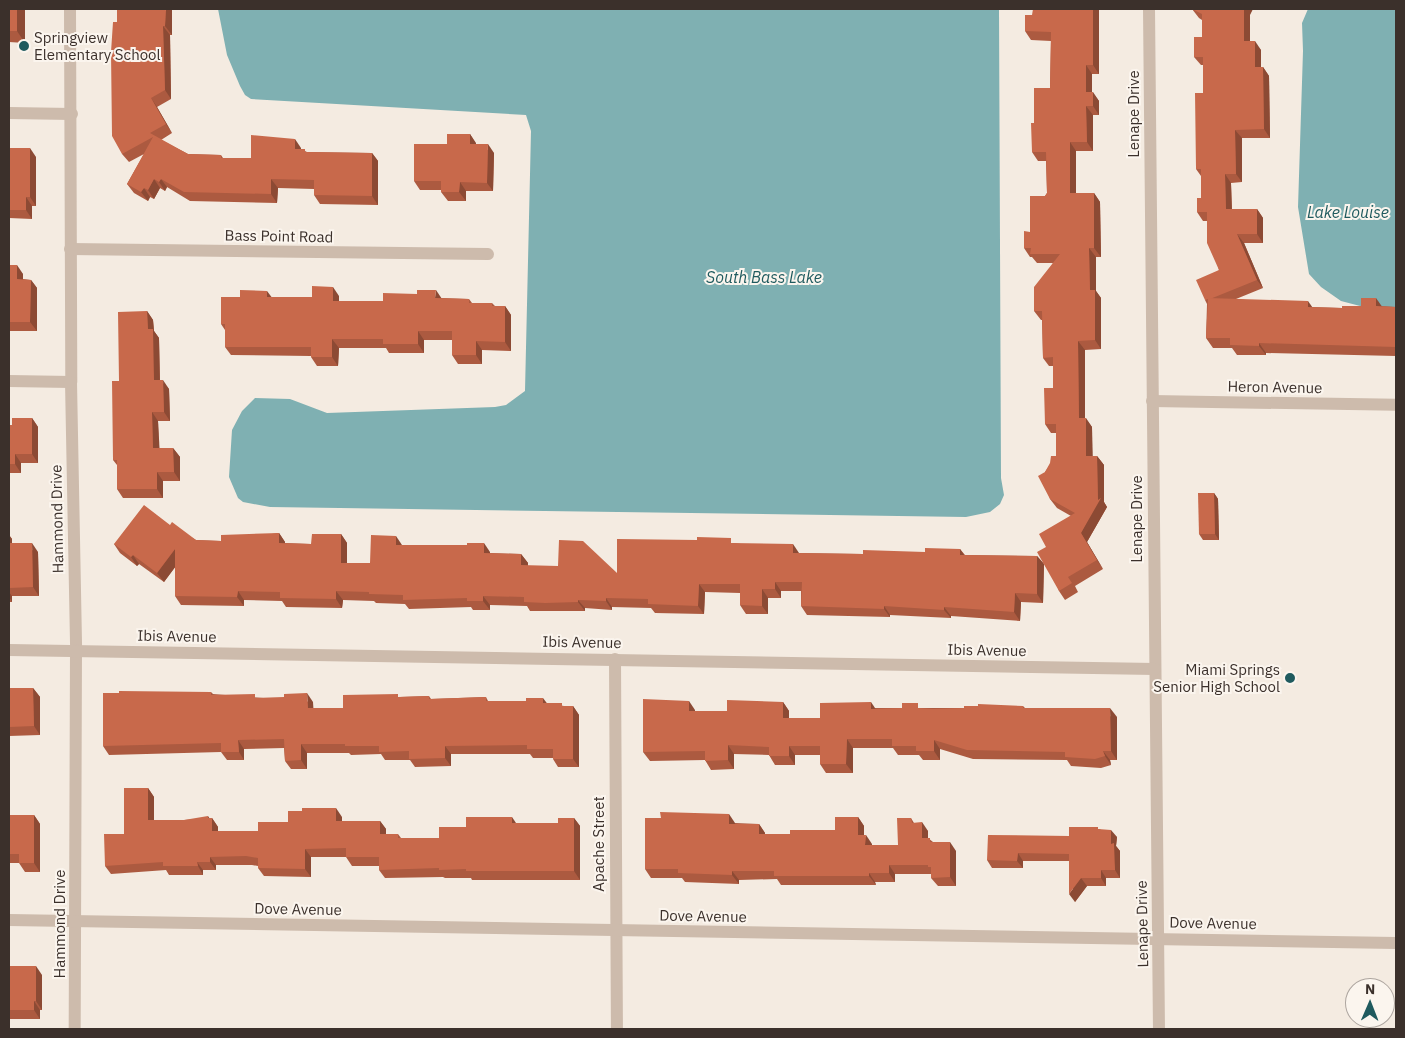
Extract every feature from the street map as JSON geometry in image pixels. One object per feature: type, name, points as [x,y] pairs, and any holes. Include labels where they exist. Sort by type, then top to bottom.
[{"type":"street","name":"Hammond Drive","points":[[70,9],[72,114],[71,382],[76,650],[76,1029]]},
{"type":"street","name":"Lenape Drive","points":[[1149,9],[1159,1029]]},
{"type":"street","points":[[9,113],[72,114]]},
{"type":"street","name":"Bass Point Road","points":[[70,249],[488,254]]},
{"type":"street","points":[[9,381],[71,382]]},
{"type":"street","name":"Heron Avenue","points":[[1152,401],[1396,405]]},
{"type":"street","name":"Ibis Avenue","points":[[9,650],[1154,669]]},
{"type":"street","name":"Apache Street","points":[[615,659],[617,1029]]},
{"type":"street","name":"Dove Avenue","points":[[9,920],[1396,943]]},
{"type":"water","name":"South Bass Lake","points":[[218,9],[999,9],[1001,478],[1004,495],[1000,504],[990,512],[966,517],[270,507],[243,502],[238,498],[229,477],[232,430],[242,411],[255,398],[290,399],[327,413],[495,407],[506,405],[525,391],[531,131],[526,115],[251,99],[245,95],[240,86],[227,55]]},
{"type":"water","name":"Lake Louise","points":[[1308,9],[1396,9],[1396,308],[1364,307],[1341,301],[1321,287],[1309,274],[1298,207],[1303,51],[1302,23]]},
{"type":"building","points":[[9,9],[17,9],[17,31],[9,31]]},
{"type":"building","points":[[117,9],[166,9],[165,26],[163,26],[165,90],[151,98],[166,124],[150,133],[188,154],[221,155],[221,158],[251,158],[251,135],[295,139],[295,149],[305,149],[305,152],[372,153],[372,196],[314,195],[314,180],[271,179],[271,194],[184,192],[161,179],[159,182],[154,179],[148,190],[144,188],[141,192],[127,184],[153,137],[122,154],[112,136],[111,52],[113,22],[117,22]]},
{"type":"building","points":[[1033,9],[1093,9],[1093,65],[1086,65],[1086,92],[1093,92],[1093,106],[1086,106],[1087,142],[1070,142],[1070,193],[1094,193],[1094,248],[1089,248],[1090,290],[1095,290],[1095,340],[1078,341],[1079,418],[1086,418],[1086,456],[1097,456],[1098,500],[1101,498],[1081,533],[1097,560],[1068,577],[1072,583],[1059,591],[1037,552],[1046,547],[1039,534],[1075,513],[1050,499],[1038,476],[1045,472],[1050,463],[1051,456],[1056,456],[1056,424],[1045,424],[1044,388],[1053,388],[1053,357],[1043,358],[1042,311],[1034,311],[1034,287],[1060,254],[1030,254],[1031,248],[1024,248],[1024,231],[1030,232],[1030,196],[1045,196],[1047,193],[1046,152],[1032,152],[1031,123],[1034,123],[1034,88],[1050,88],[1051,32],[1025,31],[1025,15],[1032,15]]},
{"type":"building","points":[[1192,9],[1244,9],[1244,41],[1255,41],[1255,67],[1263,67],[1264,129],[1235,130],[1236,174],[1225,174],[1226,209],[1257,209],[1257,234],[1237,234],[1257,280],[1205,300],[1196,280],[1219,270],[1207,243],[1207,212],[1197,212],[1197,198],[1201,198],[1201,169],[1196,169],[1195,93],[1203,93],[1203,57],[1194,57],[1194,37],[1202,37],[1202,14]]},
{"type":"building","points":[[447,134],[470,134],[470,144],[488,144],[487,183],[460,182],[459,192],[441,192],[441,181],[414,181],[414,144],[447,144]]},
{"type":"building","points":[[9,148],[30,148],[30,197],[26,197],[26,210],[9,210]]},
{"type":"building","points":[[9,265],[17,265],[17,279],[31,280],[30,322],[9,322]]},
{"type":"building","points":[[312,286],[333,287],[333,301],[383,301],[383,293],[417,294],[417,290],[436,290],[435,298],[469,299],[469,303],[492,303],[492,306],[505,306],[505,342],[476,341],[476,355],[452,355],[452,331],[418,331],[418,344],[383,344],[383,339],[332,339],[332,357],[311,357],[311,347],[225,347],[225,324],[221,324],[221,297],[240,297],[240,290],[267,291],[267,297],[312,297]]},
{"type":"building","points":[[1208,298],[1308,301],[1308,307],[1342,308],[1342,306],[1361,306],[1361,298],[1376,298],[1376,306],[1396,307],[1396,347],[1259,343],[1259,346],[1230,345],[1230,338],[1206,338]]},
{"type":"building","points":[[147,311],[148,329],[153,329],[154,380],[163,380],[164,412],[152,412],[153,448],[173,448],[174,472],[157,472],[157,489],[117,489],[117,460],[113,460],[112,381],[119,381],[118,312]]},
{"type":"building","points":[[12,418],[32,418],[32,454],[15,454],[15,464],[9,464],[9,425],[12,425]]},
{"type":"building","points":[[1198,493],[1214,493],[1215,534],[1199,534]]},
{"type":"building","points":[[144,505],[170,525],[172,522],[196,540],[221,541],[221,535],[279,533],[279,543],[311,544],[312,534],[341,534],[341,563],[370,563],[371,535],[396,536],[396,545],[467,545],[467,543],[484,543],[484,553],[521,554],[521,565],[558,566],[559,540],[583,541],[617,573],[617,539],[697,540],[697,537],[731,538],[731,543],[793,544],[793,553],[863,554],[863,550],[925,552],[925,548],[960,549],[960,555],[1037,556],[1037,594],[1015,593],[1014,612],[944,607],[944,610],[884,606],[884,609],[801,606],[802,582],[775,582],[775,589],[762,589],[762,606],[740,605],[740,584],[699,584],[698,606],[648,604],[648,599],[606,598],[606,601],[578,600],[578,602],[545,603],[524,602],[524,597],[483,596],[483,601],[467,601],[467,598],[403,600],[403,595],[336,591],[336,599],[280,598],[280,592],[238,591],[237,597],[175,596],[175,549],[157,573],[133,555],[131,557],[114,544]]},
{"type":"building","points":[[9,543],[32,543],[33,587],[9,588]]},
{"type":"building","points":[[9,688],[33,688],[34,726],[9,727]]},
{"type":"building","points":[[119,691],[211,692],[211,695],[255,694],[255,698],[284,697],[284,694],[307,693],[308,708],[343,708],[343,695],[398,694],[398,697],[429,696],[429,699],[486,697],[486,701],[526,701],[526,698],[543,698],[543,703],[562,703],[562,706],[573,706],[573,759],[553,759],[553,749],[527,749],[527,745],[445,746],[445,758],[409,759],[409,751],[379,752],[379,746],[301,744],[301,760],[285,761],[284,739],[238,740],[239,752],[221,752],[221,743],[103,746],[103,693],[119,693]]},
{"type":"building","points":[[643,699],[689,701],[689,711],[727,711],[727,700],[783,702],[783,718],[820,718],[820,703],[871,702],[871,709],[902,708],[902,703],[918,703],[918,708],[933,709],[964,708],[964,706],[978,706],[978,704],[1023,706],[1023,708],[1110,708],[1111,751],[1103,751],[1105,756],[1095,759],[1065,757],[1065,752],[967,750],[934,740],[934,751],[916,751],[916,746],[892,746],[892,739],[847,739],[846,764],[820,764],[820,746],[789,746],[789,756],[769,756],[769,747],[728,745],[728,760],[705,761],[705,751],[643,752]]},
{"type":"building","points":[[124,788],[148,788],[148,820],[184,820],[208,816],[208,818],[212,818],[212,831],[258,831],[258,822],[288,822],[288,811],[302,811],[302,808],[336,808],[336,821],[380,821],[380,834],[398,834],[398,838],[439,838],[439,827],[466,827],[466,817],[512,817],[512,823],[558,823],[558,818],[574,818],[574,871],[466,871],[466,869],[439,870],[439,868],[379,870],[379,857],[346,857],[346,848],[305,849],[305,869],[258,868],[258,858],[246,856],[210,857],[210,862],[197,862],[198,866],[163,866],[163,862],[105,866],[104,834],[124,834]]},
{"type":"building","points":[[660,812],[729,814],[729,824],[759,824],[759,834],[790,834],[790,830],[835,830],[835,817],[858,817],[858,835],[866,835],[865,845],[898,845],[897,818],[911,818],[912,823],[922,822],[922,838],[930,838],[930,842],[950,842],[950,877],[931,878],[931,867],[928,867],[928,865],[889,865],[889,873],[869,873],[869,876],[774,876],[774,871],[732,871],[732,875],[678,873],[678,869],[645,869],[645,818],[661,818]]},
{"type":"building","points":[[9,815],[34,815],[34,863],[19,863],[19,854],[9,854]]},
{"type":"building","points":[[1069,827],[1098,827],[1098,829],[1111,830],[1111,844],[1114,843],[1115,870],[1101,870],[1101,878],[1081,878],[1069,894],[1069,854],[1018,853],[1017,861],[987,860],[988,835],[1069,836]]},
{"type":"building","points":[[9,966],[36,966],[36,1001],[34,1001],[34,1010],[9,1010]]},
{"type":"place","name":"Springview Elementary School","points":[[24,46]]},
{"type":"place","name":"Miami Springs Senior High School","points":[[1290,678]]}]
